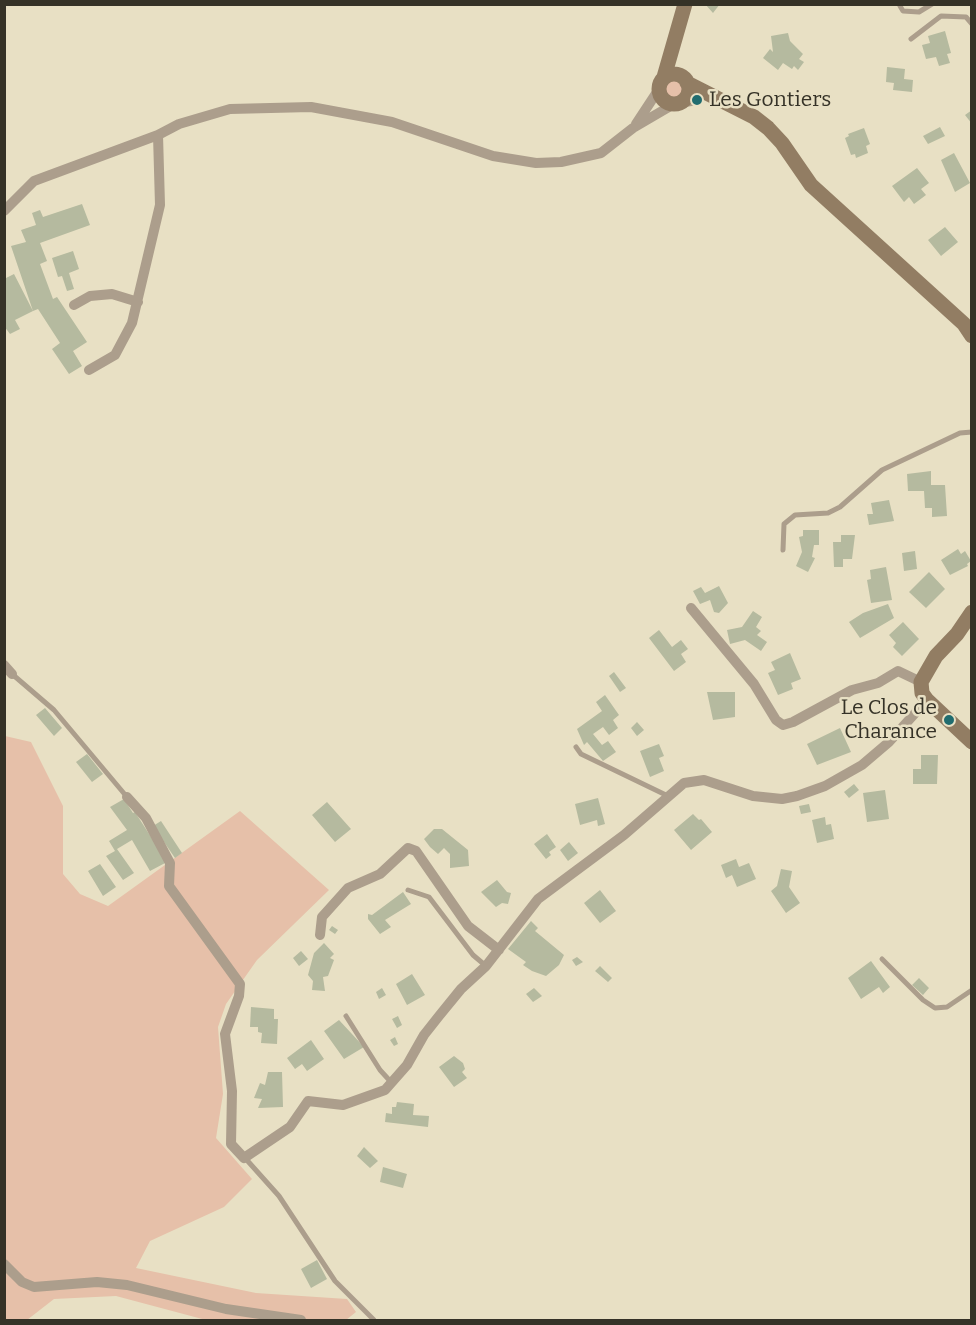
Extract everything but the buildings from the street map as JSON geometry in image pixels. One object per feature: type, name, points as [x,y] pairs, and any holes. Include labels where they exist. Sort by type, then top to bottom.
[{"type":"street","points":[[685,4],[675,38],[672,81],[662,98],[677,103],[697,100],[724,102]]},
{"type":"street","points":[[672,81],[724,102],[754,117],[768,128],[782,143],[811,185],[964,324],[972,336]]},
{"type":"street","points":[[4,211],[34,181],[158,135],[189,121],[230,109],[311,107],[392,122],[493,156],[536,163],[561,162],[601,153],[633,128],[677,103],[688,92],[672,81]]},
{"type":"street","points":[[633,128],[672,81]]},
{"type":"street","points":[[89,370],[115,355],[132,322],[138,302],[160,205],[158,135]]},
{"type":"street","points":[[74,305],[90,296],[112,294],[138,302]]},
{"type":"street","points":[[691,608],[754,684],[776,720],[783,725],[793,722],[852,690],[878,683],[898,671],[921,682]]},
{"type":"street","points":[[972,612],[957,634],[936,656],[921,682],[922,693],[927,700],[972,742]]},
{"type":"street","points":[[4,665],[12,674]]},
{"type":"street","points":[[127,797],[146,818],[170,863],[169,886],[240,984],[239,996],[225,1034],[232,1091],[231,1144],[244,1158],[290,1127],[308,1101],[352,1104],[385,1090],[439,1016],[461,989],[486,966],[538,899],[624,835],[684,783],[694,780],[726,785],[753,796],[782,799],[825,786],[874,755],[927,700]]},
{"type":"street","points":[[320,934],[322,917],[348,888],[380,874],[408,848],[416,851],[468,926],[499,950]]},
{"type":"street","points":[[4,1264],[22,1282],[34,1287],[97,1282],[127,1284],[226,1309],[301,1320]]},
{"type":"lane","points":[[900,6],[903,11],[919,12],[932,4]]},
{"type":"lane","points":[[911,39],[941,16],[966,17],[972,24]]},
{"type":"lane","points":[[783,550],[784,524],[795,515],[828,513],[840,507],[882,470],[960,433],[972,432]]},
{"type":"lane","points":[[12,674],[54,710],[127,797]]},
{"type":"lane","points":[[576,747],[581,753],[668,796]]},
{"type":"lane","points":[[408,890],[429,897],[473,956],[486,966]]},
{"type":"lane","points":[[882,959],[923,1000],[935,1008],[947,1007],[972,990]]},
{"type":"lane","points":[[346,1016],[380,1070],[392,1083]]},
{"type":"lane","points":[[244,1158],[279,1196],[335,1281],[374,1320]]},
{"type":"shaded area","points":[[674,80],[680,83],[683,89],[680,95],[674,98],[668,95],[665,89],[668,83]]},
{"type":"shaded area","points":[[5,736],[31,742],[63,806],[63,874],[80,894],[108,906],[240,811],[329,890],[257,960],[226,1004],[218,1027],[223,1094],[216,1138],[252,1179],[224,1207],[150,1241],[136,1268],[256,1293],[347,1299],[356,1312],[346,1320],[206,1320],[116,1296],[54,1299],[27,1320],[5,1320]]},
{"type":"place","name":"Les Gontiers","points":[[697,100]]},
{"type":"place","name":"Le Clos de Charance","points":[[949,720]]}]
